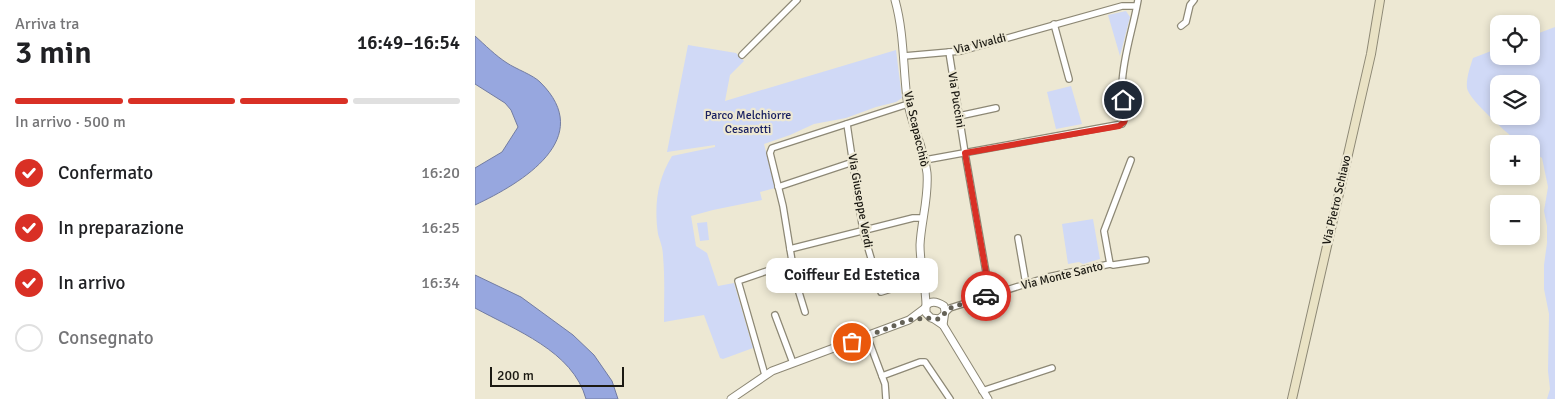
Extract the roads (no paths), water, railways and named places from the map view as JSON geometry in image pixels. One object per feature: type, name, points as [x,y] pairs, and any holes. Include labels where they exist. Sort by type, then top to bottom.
[{"type":"main road","name":"Via Pietro Schiavo","points":[[1291,399],[1371,54],[1380,0]]},
{"type":"street","points":[[742,55],[797,0]]},
{"type":"street","name":"Via Scapacchiò","points":[[895,0],[901,24],[908,104],[925,160],[927,183],[922,218],[921,265],[926,289],[926,307]]},
{"type":"street","points":[[1181,26],[1186,22],[1190,5],[1194,0]]},
{"type":"street","points":[[925,160],[1119,126],[1125,119],[1121,88],[1123,63],[1137,3]]},
{"type":"street","name":"Via Vivaldi","points":[[904,56],[961,51],[1054,24],[1137,3]]},
{"type":"street","points":[[1054,24],[1069,79]]},
{"type":"street","name":"Via Puccini","points":[[949,52],[990,295]]},
{"type":"street","points":[[805,312],[790,263],[792,261],[790,249],[770,154],[772,148],[908,104]]},
{"type":"street","points":[[959,116],[996,108]]},
{"type":"street","name":"Via Giuseppe Verdi","points":[[847,124],[863,231],[881,292],[923,278]]},
{"type":"street","points":[[1110,264],[1104,231],[1131,160]]},
{"type":"street","points":[[778,187],[853,162]]},
{"type":"street","points":[[790,249],[913,218],[922,218]]},
{"type":"street","points":[[1018,238],[1026,284]]},
{"type":"street","name":"Via Monte Santo","points":[[946,310],[1048,277],[1110,264],[1146,260]]},
{"type":"street","points":[[765,375],[738,280],[790,263]]},
{"type":"street","name":"Via Scapacchiò","points":[[926,289],[936,302]]},
{"type":"street","points":[[909,320],[931,302],[936,302],[946,310]]},
{"type":"street","points":[[926,307],[927,315],[943,325],[988,399]]},
{"type":"street","points":[[731,399],[765,375],[793,363],[909,320],[939,319],[946,310]]},
{"type":"street","points":[[943,325],[946,310]]},
{"type":"street","points":[[775,316],[793,363]]},
{"type":"street","points":[[867,336],[886,388],[886,399]]},
{"type":"street","points":[[882,376],[925,362],[950,399]]},
{"type":"street","points":[[982,391],[1052,368]]},
{"type":"water","points":[[475,36],[503,60],[540,82],[555,102],[560,122],[557,140],[547,156],[513,184],[475,205],[475,168],[502,152],[518,127],[511,110],[505,103],[475,84]]},
{"type":"water","points":[[475,275],[521,297],[573,335],[594,355],[612,381],[618,399],[586,399],[579,382],[556,355],[524,334],[475,308]]},
{"type":"place","name":"Coiffeur Ed Estetica","points":[[852,342]]},
{"type":"park label","name":"Parco Melchiorre Cesarotti","points":[[748,122]]}]
